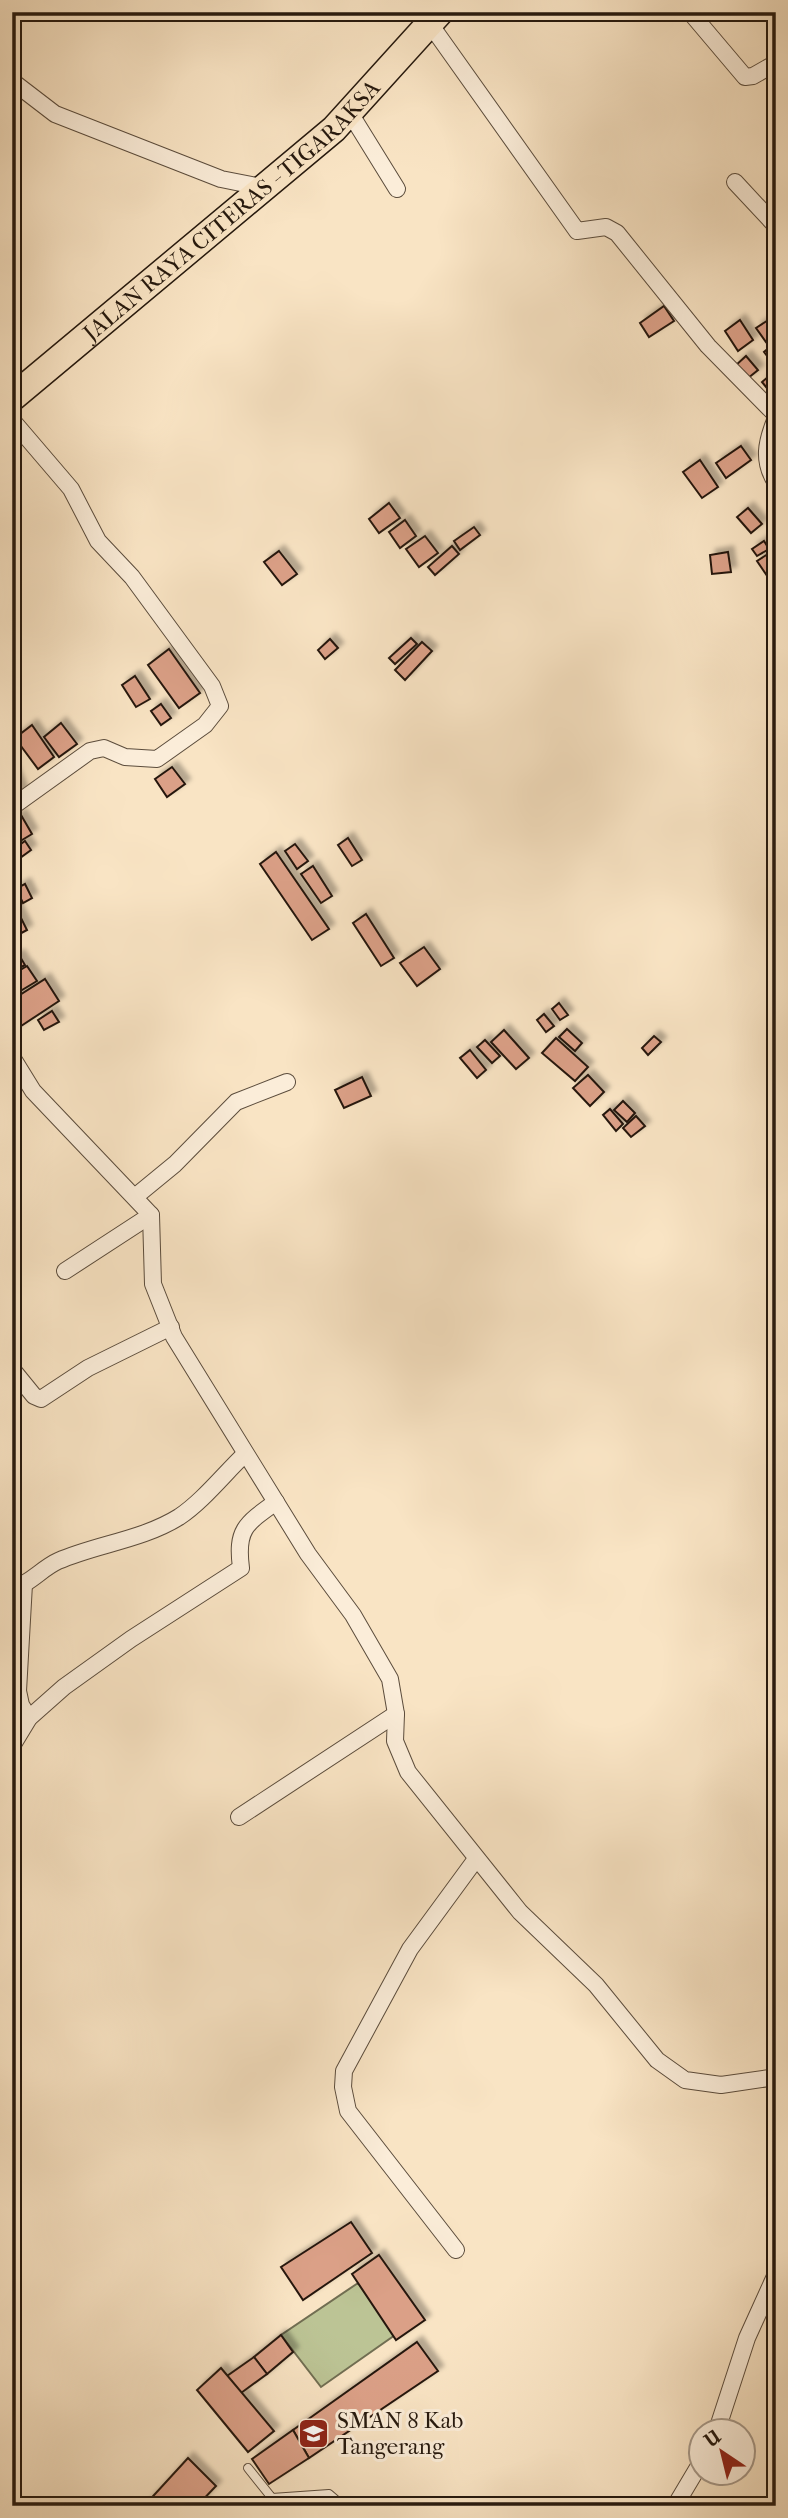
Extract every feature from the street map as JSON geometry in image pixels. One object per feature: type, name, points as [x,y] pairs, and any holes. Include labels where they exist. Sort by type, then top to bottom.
[{"type":"main road","name":"JALAN RAYA CITERAS - TIGARAKSA","points":[[12,398],[266,188],[350,113],[435,15]]},
{"type":"street","points":[[690,12],[745,77],[753,76],[776,63]]},
{"type":"street","points":[[435,15],[577,231],[606,227],[617,233],[708,346],[776,417],[766,446],[768,471],[776,483]]},
{"type":"street","points":[[12,81],[55,114],[221,179],[266,188]]},
{"type":"street","points":[[350,113],[397,189]]},
{"type":"street","points":[[735,183],[776,226]]},
{"type":"street","points":[[12,420],[71,489],[98,541],[132,577],[212,686],[220,706],[205,725],[157,759],[125,757],[104,748],[90,751],[12,807]]},
{"type":"street","points":[[12,1057],[33,1091],[107,1172],[136,1196],[151,1216],[153,1284],[171,1327],[245,1454],[308,1554],[353,1615],[390,1679],[396,1714],[395,1741],[408,1772],[520,1912],[596,1985],[657,2060],[685,2080],[722,2085],[776,2077]]},
{"type":"street","points":[[136,1196],[175,1164],[236,1102],[288,1082]]},
{"type":"street","points":[[65,1270],[151,1216]]},
{"type":"street","points":[[12,1369],[34,1396],[41,1399],[88,1368],[171,1327]]},
{"type":"street","points":[[29,1718],[21,1705],[18,1691],[18,1586],[50,1565],[75,1553],[157,1528],[180,1516],[245,1454]]},
{"type":"street","points":[[12,1746],[29,1718],[64,1687],[131,1639],[241,1568],[238,1540],[245,1528],[276,1502]]},
{"type":"street","points":[[239,1817],[396,1714]]},
{"type":"street","points":[[456,2250],[363,2133],[348,2111],[343,2088],[344,2071],[410,1949],[476,1859]]},
{"type":"street","points":[[722,2416],[747,2338],[776,2274]]},
{"type":"street","points":[[675,2506],[687,2486]]},
{"type":"lane","points":[[248,2468],[272,2498],[329,2494],[343,2506]]},
{"type":"green space","points":[[358,2283],[395,2335],[321,2387],[281,2335]]},
{"type":"building","points":[[664,306],[674,321],[649,337],[640,323]]},
{"type":"building","points":[[776,315],[776,335],[766,342],[756,328]]},
{"type":"building","points":[[740,320],[753,340],[738,351],[725,331]]},
{"type":"building","points":[[776,342],[776,357],[771,361],[764,352]]},
{"type":"building","points":[[746,356],[758,370],[747,379],[735,366]]},
{"type":"building","points":[[776,370],[776,389],[771,393],[762,382]]},
{"type":"building","points":[[741,446],[751,460],[726,478],[716,463]]},
{"type":"building","points":[[700,460],[718,487],[702,498],[683,472]]},
{"type":"building","points":[[389,503],[400,518],[379,533],[369,519]]},
{"type":"building","points":[[748,508],[762,524],[751,533],[737,517]]},
{"type":"building","points":[[405,520],[416,536],[400,548],[389,532]]},
{"type":"building","points":[[474,527],[480,535],[460,550],[454,541]]},
{"type":"building","points":[[425,536],[438,553],[419,567],[406,549]]},
{"type":"building","points":[[764,541],[769,549],[757,556],[752,549]]},
{"type":"building","points":[[452,546],[459,554],[435,575],[428,567]]},
{"type":"building","points":[[279,551],[297,574],[282,585],[264,562]]},
{"type":"building","points":[[728,552],[731,572],[712,574],[710,555]]},
{"type":"building","points":[[771,552],[776,559],[776,589],[757,561]]},
{"type":"building","points":[[411,638],[417,644],[395,664],[389,658]]},
{"type":"building","points":[[330,639],[338,648],[325,659],[318,650]]},
{"type":"building","points":[[422,642],[432,651],[405,680],[395,670]]},
{"type":"building","points":[[169,649],[200,693],[179,708],[148,665]]},
{"type":"building","points":[[135,676],[150,699],[136,707],[122,685]]},
{"type":"building","points":[[161,704],[171,718],[161,725],[151,711]]},
{"type":"building","points":[[61,723],[77,744],[59,757],[44,737]]},
{"type":"building","points":[[32,725],[54,757],[38,769],[15,738]]},
{"type":"building","points":[[172,767],[185,784],[167,797],[155,779]]},
{"type":"building","points":[[12,769],[23,794],[12,799]]},
{"type":"building","points":[[21,815],[32,834],[12,846],[12,820]]},
{"type":"building","points":[[348,838],[362,860],[352,866],[338,845]]},
{"type":"building","points":[[25,841],[31,850],[20,858],[14,849]]},
{"type":"building","points":[[295,844],[308,861],[297,869],[285,851]]},
{"type":"building","points":[[276,852],[329,929],[312,940],[260,864]]},
{"type":"building","points":[[313,866],[332,896],[321,903],[301,874]]},
{"type":"building","points":[[25,884],[32,898],[23,903],[16,889]]},
{"type":"building","points":[[12,900],[27,930],[12,938]]},
{"type":"building","points":[[366,914],[394,958],[381,966],[353,923]]},
{"type":"building","points":[[424,947],[440,969],[417,986],[400,963]]},
{"type":"building","points":[[19,955],[25,965],[12,972],[12,959]]},
{"type":"building","points":[[27,966],[37,981],[12,996],[12,975]]},
{"type":"building","points":[[45,979],[59,1001],[12,1032],[12,1000]]},
{"type":"building","points":[[559,1003],[568,1015],[560,1020],[552,1009]]},
{"type":"building","points":[[52,1011],[59,1022],[44,1030],[38,1020]]},
{"type":"building","points":[[544,1014],[554,1026],[546,1032],[537,1020]]},
{"type":"building","points":[[567,1029],[582,1043],[575,1051],[559,1037]]},
{"type":"building","points":[[504,1030],[529,1058],[516,1069],[491,1042]]},
{"type":"building","points":[[654,1036],[661,1042],[648,1055],[642,1048]]},
{"type":"building","points":[[556,1038],[588,1067],[575,1081],[542,1053]]},
{"type":"building","points":[[485,1040],[500,1056],[492,1063],[477,1047]]},
{"type":"building","points":[[470,1050],[486,1070],[477,1078],[460,1058]]},
{"type":"building","points":[[588,1075],[604,1092],[590,1106],[573,1088]]},
{"type":"building","points":[[362,1077],[371,1096],[344,1108],[335,1090]]},
{"type":"building","points":[[623,1101],[635,1113],[627,1122],[614,1110]]},
{"type":"building","points":[[610,1109],[623,1124],[616,1131],[603,1115]]},
{"type":"building","points":[[636,1116],[645,1126],[631,1137],[623,1128]]},
{"type":"building","points":[[351,2222],[372,2253],[303,2300],[281,2267]]},
{"type":"building","points":[[379,2255],[425,2320],[396,2340],[352,2274]]},
{"type":"building","points":[[281,2335],[293,2352],[267,2374],[254,2357]]},
{"type":"building","points":[[417,2342],[438,2371],[309,2458],[293,2430]]},
{"type":"building","points":[[254,2357],[267,2374],[241,2393],[227,2376]]},
{"type":"building","points":[[221,2368],[274,2431],[248,2452],[197,2390]]},
{"type":"building","points":[[293,2430],[309,2458],[269,2484],[252,2459]]},
{"type":"building","points":[[188,2458],[216,2486],[197,2506],[144,2506]]},
{"type":"place","name":"SMAN 8 Kab Tangerang","points":[[314,2433]]}]
